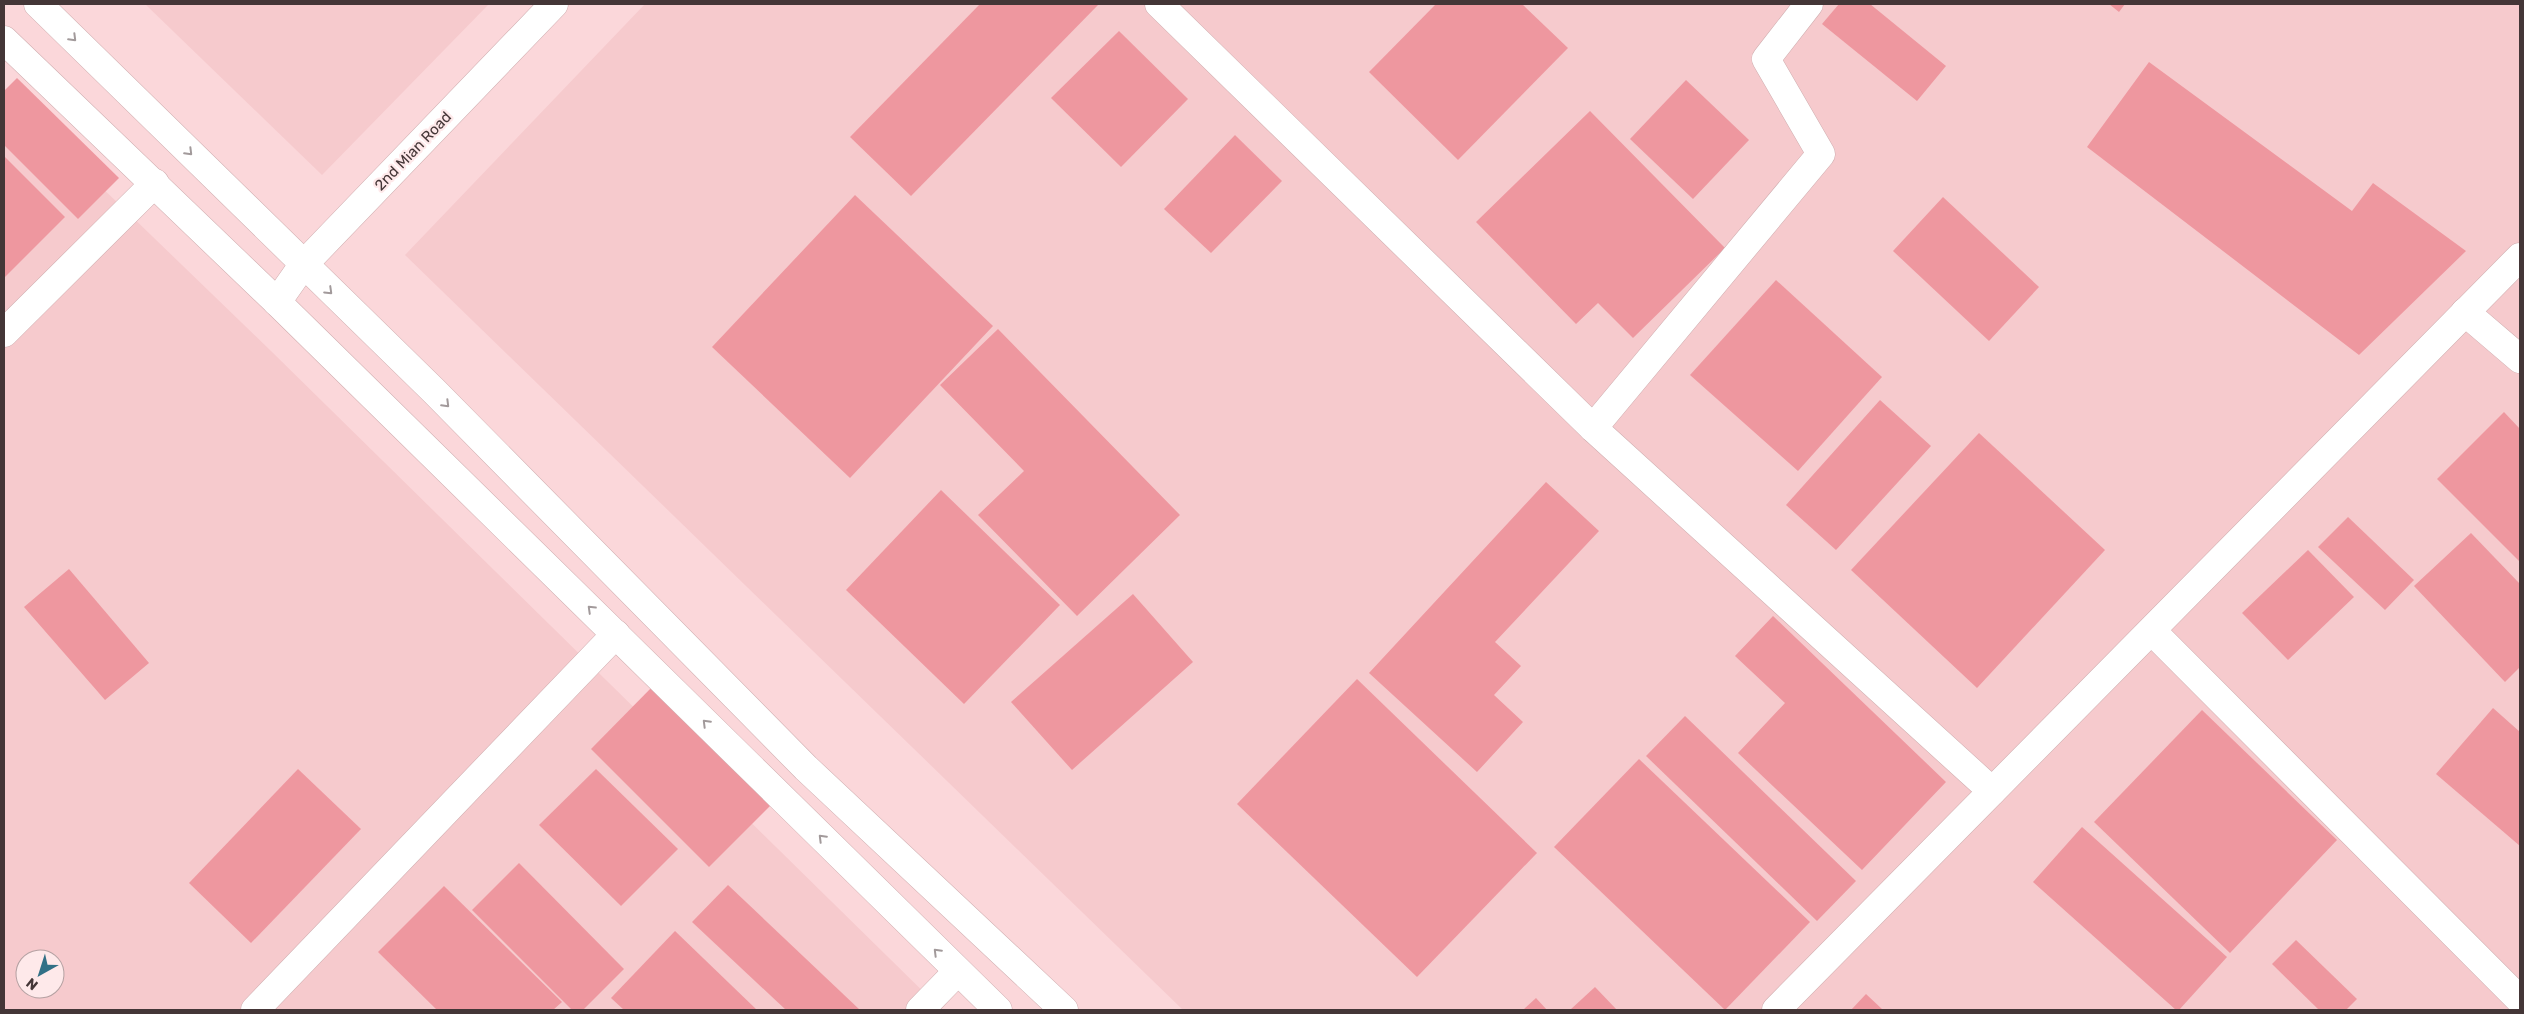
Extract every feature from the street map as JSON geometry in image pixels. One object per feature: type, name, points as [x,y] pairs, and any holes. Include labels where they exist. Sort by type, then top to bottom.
[{"type":"street","points":[[38,4],[434,391],[806,768],[1064,1010]]},
{"type":"street","name":"2nd Mian Road","points":[[277,302],[303,265],[554,4]]},
{"type":"street","points":[[1593,428],[1821,154],[1766,59],[1809,4]]},
{"type":"street","points":[[1164,6],[1593,428],[1992,791]]},
{"type":"street","points":[[4,40],[277,302],[957,972],[998,1010]]},
{"type":"street","points":[[4,332],[155,183]]},
{"type":"street","points":[[1776,1010],[2520,257]]},
{"type":"street","points":[[2466,312],[2520,359]]},
{"type":"street","points":[[2152,631],[2520,1000]]},
{"type":"street","points":[[255,1010],[616,634]]},
{"type":"street","points":[[920,1010],[957,972]]},
{"type":"shaded area","points":[[145,4],[489,4],[322,175]]},
{"type":"shaded area","points":[[645,4],[2520,4],[2520,1010],[1183,1010],[405,255]]},
{"type":"shaded area","points":[[4,93],[271,351],[942,1010],[4,1010]]},
{"type":"building","points":[[980,4],[1099,4],[911,196],[850,137]]},
{"type":"building","points":[[1436,4],[1522,4],[1568,48],[1458,160],[1369,72]]},
{"type":"building","points":[[1839,4],[1870,4],[1946,66],[1917,101],[1822,24]]},
{"type":"building","points":[[2109,4],[2125,4],[2119,12]]},
{"type":"building","points":[[1119,31],[1188,99],[1121,167],[1051,98]]},
{"type":"building","points":[[2149,62],[2352,211],[2373,183],[2466,251],[2359,355],[2087,147]]},
{"type":"building","points":[[17,78],[119,178],[78,219],[4,145],[4,91]]},
{"type":"building","points":[[1686,80],[1749,140],[1693,199],[1630,139]]},
{"type":"building","points":[[1590,111],[1725,248],[1633,338],[1598,303],[1576,324],[1476,222]]},
{"type":"building","points":[[1235,135],[1282,181],[1211,253],[1164,209]]},
{"type":"building","points":[[4,156],[65,217],[4,278]]},
{"type":"building","points":[[855,195],[993,326],[850,478],[712,347]]},
{"type":"building","points":[[1943,197],[2039,287],[1989,341],[1893,251]]},
{"type":"building","points":[[1776,280],[1882,377],[1798,471],[1690,375]]},
{"type":"building","points":[[998,329],[1180,515],[1077,616],[978,515],[1024,471],[940,385]]},
{"type":"building","points":[[1880,400],[1931,446],[1836,550],[1786,505]]},
{"type":"building","points":[[2504,412],[2520,429],[2520,562],[2437,479]]},
{"type":"building","points":[[1979,433],[2105,550],[1977,688],[1851,570]]},
{"type":"building","points":[[1546,482],[1599,531],[1495,642],[1521,666],[1494,695],[1523,722],[1477,772],[1369,673]]},
{"type":"building","points":[[941,490],[1060,605],[964,704],[846,590]]},
{"type":"building","points":[[2348,517],[2414,580],[2385,610],[2318,547]]},
{"type":"building","points":[[2471,533],[2520,584],[2520,667],[2505,682],[2414,586]]},
{"type":"building","points":[[2308,550],[2354,597],[2288,660],[2242,613]]},
{"type":"building","points":[[69,569],[149,663],[105,700],[24,607]]},
{"type":"building","points":[[1133,594],[1193,662],[1072,770],[1011,702]]},
{"type":"building","points":[[1773,616],[1946,782],[1862,870],[1738,753],[1785,703],[1735,656]]},
{"type":"building","points":[[1357,679],[1537,853],[1417,977],[1237,804]]},
{"type":"building","points":[[653,686],[773,803],[709,867],[591,749]]},
{"type":"building","points":[[2493,708],[2520,732],[2520,846],[2436,774]]},
{"type":"building","points":[[2202,710],[2337,840],[2230,953],[2094,822]]},
{"type":"building","points":[[1685,716],[1856,881],[1817,921],[1646,756]]},
{"type":"building","points":[[1639,759],[1810,922],[1725,1010],[1554,847]]},
{"type":"building","points":[[298,769],[361,829],[251,943],[189,883]]},
{"type":"building","points":[[596,769],[678,849],[621,906],[539,825]]},
{"type":"building","points":[[2082,827],[2227,957],[2179,1010],[2176,1010],[2033,882]]},
{"type":"building","points":[[519,863],[624,969],[583,1010],[572,1010],[472,910]]},
{"type":"building","points":[[728,885],[860,1010],[786,1010],[692,922]]},
{"type":"building","points":[[444,886],[562,1002],[553,1010],[437,1010],[378,952]]},
{"type":"building","points":[[675,931],[757,1010],[624,1010],[611,998]]},
{"type":"building","points":[[2296,940],[2357,999],[2346,1010],[2319,1010],[2272,964]]},
{"type":"building","points":[[1595,987],[1617,1010],[1570,1010]]},
{"type":"building","points":[[1866,994],[1883,1010],[1851,1010]]},
{"type":"building","points":[[1536,998],[1547,1010],[1523,1010]]}]
